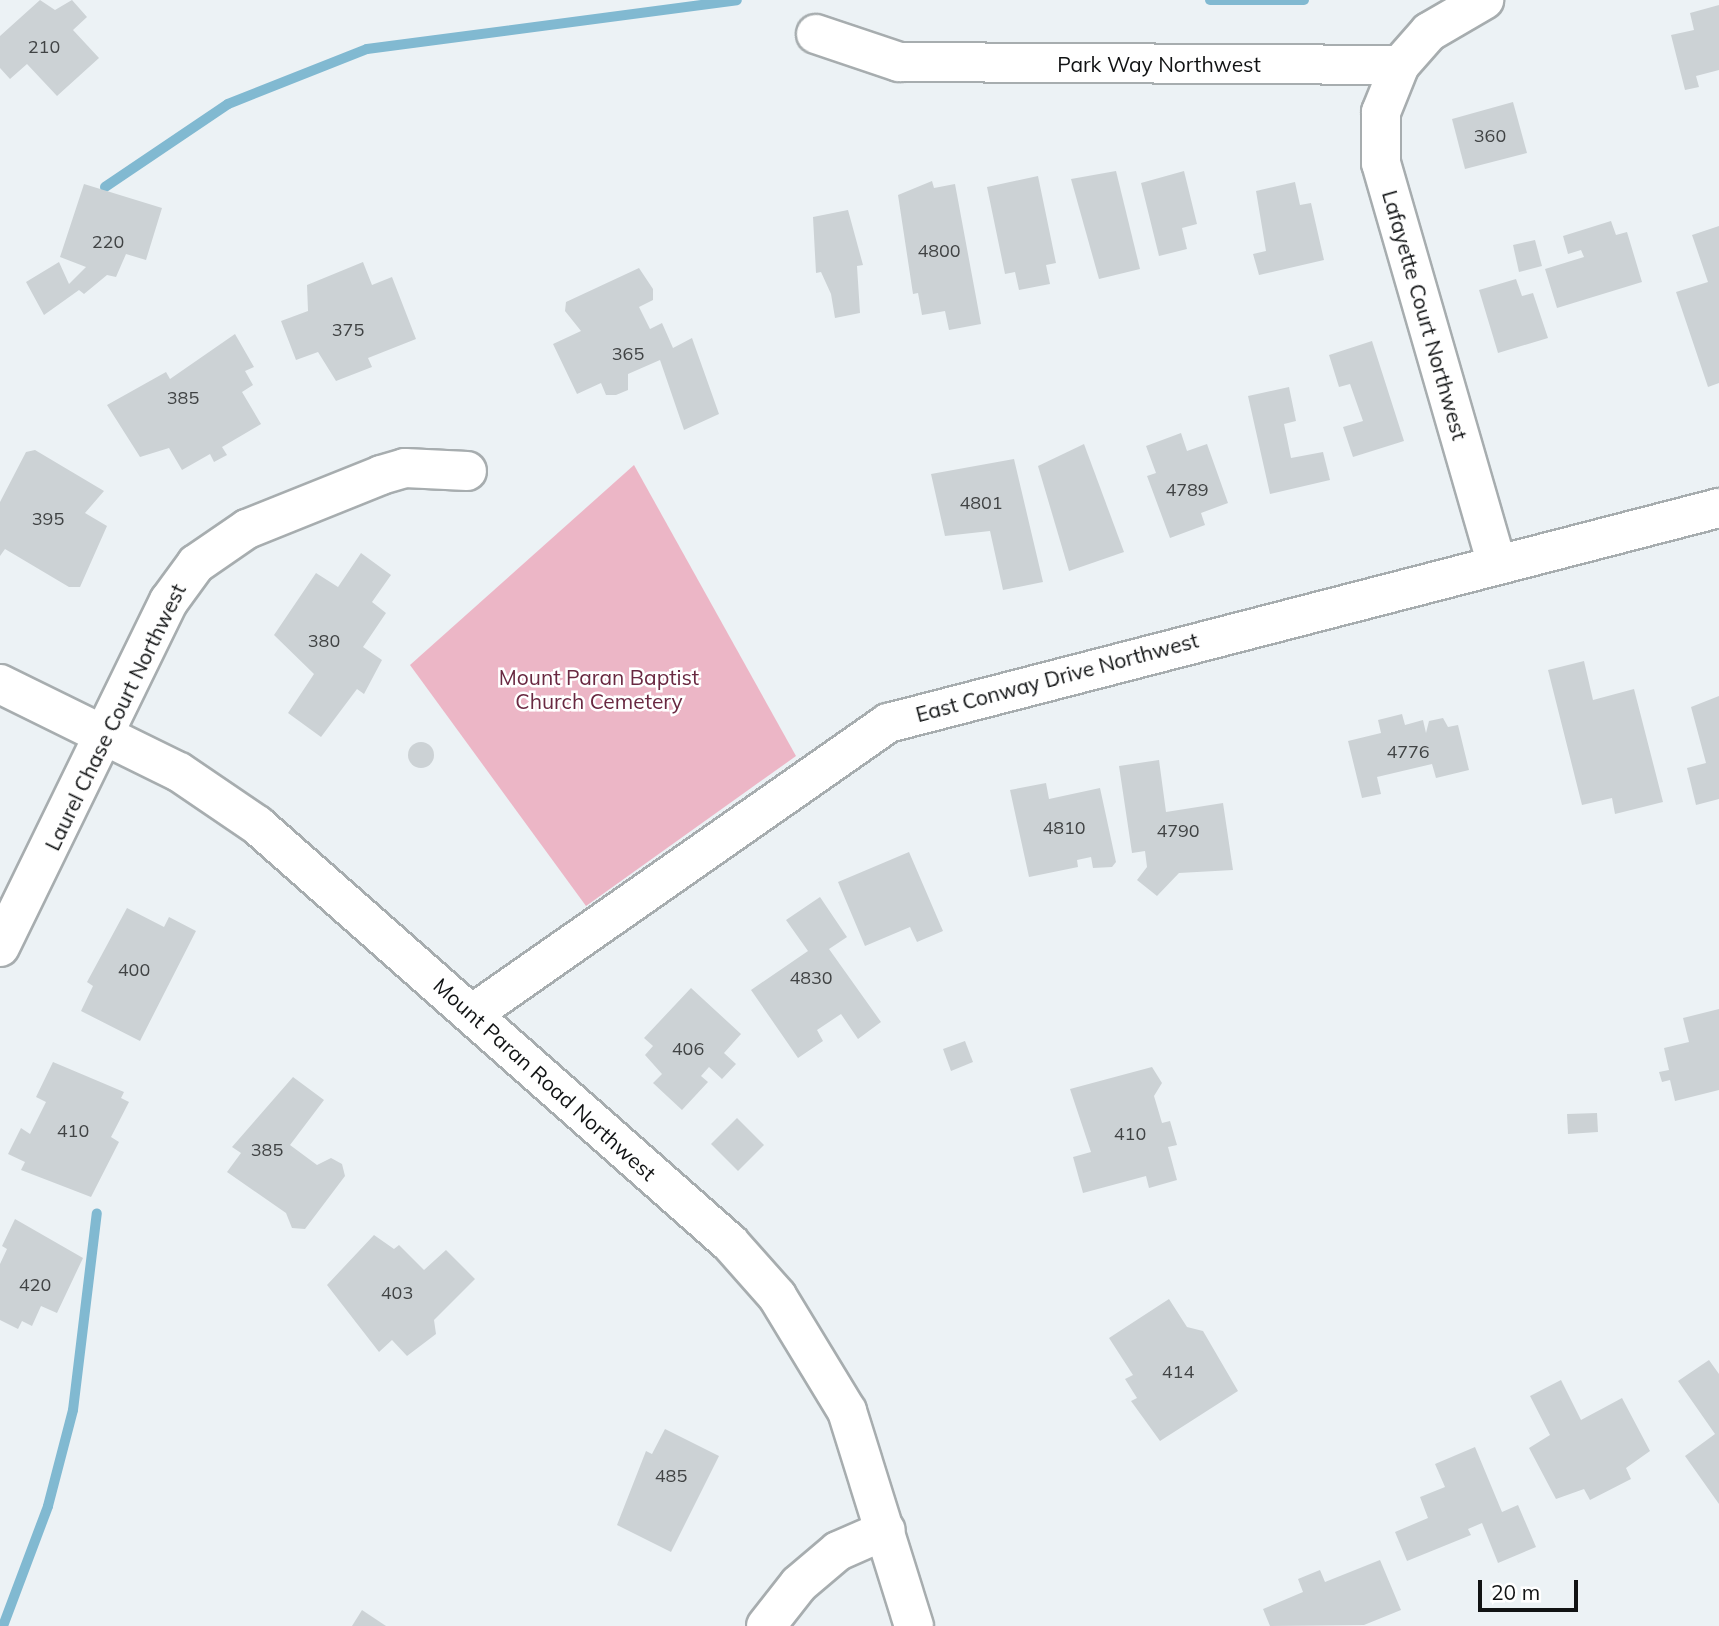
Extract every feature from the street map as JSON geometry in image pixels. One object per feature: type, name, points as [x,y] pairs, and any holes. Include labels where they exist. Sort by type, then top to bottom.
[{"type":"street","points":[[1400,65],[1429,33],[1484,0]]},
{"type":"street","name":"Park Way Northwest","points":[[816,34],[899,62],[1400,65]]},
{"type":"street","name":"Lafayette Court Northwest","points":[[1400,65],[1381,112],[1381,163],[1497,565]]},
{"type":"street","name":"Laurel Chase Court Northwest","points":[[0,947],[173,595],[218,546],[261,522],[405,468],[467,471]]},
{"type":"street","name":"East Conway Drive Northwest","points":[[472,1014],[888,723],[1719,508]]},
{"type":"street","name":"Mount Paran Road Northwest","points":[[0,684],[179,772],[257,825],[730,1243],[777,1296],[847,1412],[914,1626]]},
{"type":"street","points":[[766,1626],[799,1584],[838,1551],[886,1530]]},
{"type":"green space","name":"Mount Paran Baptist Church Cemetery","points":[[634,465],[796,756],[586,906],[410,665]]},
{"type":"building","points":[[40,0],[55,10],[72,0],[87,17],[73,30],[99,58],[57,96],[27,64],[10,79],[0,68],[0,36]]},
{"type":"building","points":[[1719,5],[1719,70],[1696,76],[1699,87],[1685,90],[1671,35],[1694,30],[1690,13]]},
{"type":"building","points":[[1513,102],[1527,153],[1465,169],[1452,119]]},
{"type":"building","points":[[1116,171],[1140,269],[1099,279],[1071,179]]},
{"type":"building","points":[[1184,171],[1197,224],[1182,228],[1187,249],[1159,256],[1141,183]]},
{"type":"building","points":[[1038,176],[1056,263],[1046,265],[1050,284],[1019,290],[1015,272],[1005,274],[987,187]]},
{"type":"building","points":[[932,181],[934,188],[955,184],[981,324],[949,330],[945,311],[922,315],[918,293],[913,294],[898,195]]},
{"type":"building","points":[[1295,182],[1300,205],[1311,203],[1324,260],[1259,275],[1253,254],[1266,251],[1256,191]]},
{"type":"building","points":[[84,184],[162,208],[146,260],[126,254],[116,277],[107,275],[84,294],[79,290],[44,315],[26,282],[59,262],[69,284],[86,267],[60,257]]},
{"type":"building","points":[[848,210],[863,265],[857,266],[860,313],[835,318],[831,294],[821,272],[816,273],[813,217]]},
{"type":"building","points":[[1611,221],[1616,235],[1627,232],[1642,282],[1557,308],[1545,269],[1584,257],[1581,250],[1568,254],[1563,236]]},
{"type":"building","points":[[1719,226],[1719,383],[1708,387],[1676,292],[1708,282],[1692,235]]},
{"type":"building","points":[[1535,240],[1542,266],[1519,272],[1513,245]]},
{"type":"building","points":[[363,262],[372,285],[392,277],[416,339],[368,358],[372,367],[336,381],[318,352],[296,360],[281,321],[308,311],[307,285]]},
{"type":"building","points":[[639,268],[653,289],[653,300],[639,307],[650,329],[662,323],[673,348],[692,338],[719,414],[684,430],[660,360],[628,374],[628,390],[616,395],[606,395],[601,383],[577,394],[553,344],[581,331],[565,311],[566,302]]},
{"type":"building","points":[[1516,279],[1522,296],[1533,293],[1548,338],[1498,353],[1479,290]]},
{"type":"building","points":[[235,334],[254,367],[245,371],[253,385],[242,392],[261,424],[222,447],[227,455],[214,462],[210,454],[182,470],[169,448],[140,457],[107,405],[166,372],[170,379]]},
{"type":"building","points":[[1372,341],[1404,441],[1353,457],[1343,427],[1363,421],[1350,384],[1339,387],[1329,355]]},
{"type":"building","points":[[1289,387],[1296,421],[1284,424],[1291,458],[1323,452],[1330,480],[1270,494],[1248,396]]},
{"type":"building","points":[[1181,433],[1187,451],[1207,444],[1228,503],[1201,513],[1205,525],[1170,538],[1147,476],[1156,473],[1146,446]]},
{"type":"building","points":[[1084,444],[1124,552],[1069,571],[1038,466]]},
{"type":"building","points":[[35,450],[104,491],[85,513],[107,526],[80,587],[69,587],[5,549],[0,556],[0,502],[26,452]]},
{"type":"building","points":[[1014,459],[1043,582],[1003,590],[990,531],[945,536],[931,474]]},
{"type":"building","points":[[361,553],[391,575],[372,602],[386,613],[363,647],[382,660],[364,694],[357,689],[321,737],[288,713],[314,674],[274,635],[316,573],[338,587]]},
{"type":"building","points":[[1584,661],[1593,700],[1634,689],[1663,802],[1615,814],[1612,798],[1582,805],[1548,670]]},
{"type":"building","points":[[1719,696],[1719,799],[1696,805],[1687,768],[1706,763],[1691,707]]},
{"type":"building","points":[[1402,714],[1405,725],[1423,720],[1426,733],[1429,721],[1443,718],[1448,727],[1458,725],[1469,770],[1436,778],[1432,764],[1377,777],[1381,794],[1362,798],[1348,741],[1381,733],[1378,720]]},
{"type":"building","points":[[421,742],[430,746],[434,755],[430,764],[421,768],[412,764],[408,755],[412,746]]},
{"type":"building","points":[[1159,760],[1166,812],[1223,803],[1233,870],[1179,873],[1157,896],[1137,880],[1147,867],[1145,851],[1132,853],[1119,766]]},
{"type":"building","points":[[1046,783],[1049,799],[1100,788],[1116,862],[1112,867],[1093,868],[1091,857],[1077,860],[1078,867],[1029,877],[1010,790]]},
{"type":"building","points":[[909,852],[943,931],[917,942],[910,927],[865,946],[838,882]]},
{"type":"building","points":[[820,897],[847,937],[829,949],[881,1022],[858,1039],[841,1014],[817,1030],[823,1041],[798,1058],[751,990],[808,951],[786,920]]},
{"type":"building","points":[[127,908],[164,927],[169,917],[196,931],[140,1041],[81,1011],[93,986],[87,982]]},
{"type":"building","points":[[691,988],[741,1034],[724,1053],[736,1064],[722,1079],[709,1067],[701,1076],[708,1082],[682,1110],[653,1083],[662,1074],[645,1055],[653,1046],[644,1038]]},
{"type":"building","points":[[1719,1009],[1719,1090],[1675,1101],[1670,1080],[1662,1082],[1659,1072],[1669,1070],[1664,1048],[1689,1042],[1683,1018]]},
{"type":"building","points":[[965,1041],[973,1062],[951,1071],[943,1049]]},
{"type":"building","points":[[53,1062],[124,1092],[121,1098],[129,1102],[111,1137],[119,1142],[91,1197],[21,1170],[25,1162],[8,1154],[21,1128],[30,1134],[46,1102],[36,1097]]},
{"type":"building","points":[[1152,1067],[1162,1083],[1154,1096],[1162,1123],[1170,1121],[1177,1145],[1168,1147],[1177,1180],[1149,1188],[1146,1176],[1083,1193],[1073,1157],[1091,1152],[1070,1089]]},
{"type":"building","points":[[293,1077],[324,1100],[290,1145],[317,1165],[331,1158],[342,1164],[345,1176],[305,1229],[292,1228],[286,1213],[227,1172],[241,1153],[232,1147]]},
{"type":"building","points":[[1597,1113],[1598,1132],[1568,1134],[1567,1114]]},
{"type":"building","points":[[737,1118],[764,1145],[738,1171],[711,1144]]},
{"type":"building","points":[[15,1219],[83,1258],[57,1313],[41,1306],[32,1326],[22,1321],[18,1329],[0,1320],[0,1264],[7,1249],[2,1246]]},
{"type":"building","points":[[374,1235],[394,1249],[399,1245],[424,1270],[446,1250],[475,1279],[434,1320],[436,1334],[407,1356],[392,1340],[379,1352],[327,1285]]},
{"type":"building","points":[[1169,1299],[1187,1327],[1203,1331],[1238,1391],[1160,1441],[1131,1401],[1137,1398],[1125,1379],[1133,1375],[1109,1338]]},
{"type":"building","points":[[1709,1360],[1719,1374],[1719,1504],[1685,1456],[1715,1434],[1678,1381]]},
{"type":"building","points":[[1561,1380],[1581,1420],[1622,1398],[1650,1451],[1626,1468],[1631,1479],[1590,1500],[1584,1489],[1556,1499],[1529,1448],[1550,1435],[1530,1396]]},
{"type":"building","points":[[665,1429],[719,1456],[671,1552],[617,1525],[646,1451],[652,1454]]},
{"type":"building","points":[[1475,1447],[1502,1512],[1518,1505],[1536,1547],[1498,1563],[1482,1523],[1468,1529],[1471,1535],[1407,1561],[1395,1532],[1428,1518],[1420,1497],[1445,1487],[1435,1464]]},
{"type":"building","points":[[1380,1560],[1401,1610],[1364,1625],[1270,1626],[1263,1609],[1303,1592],[1298,1579],[1320,1570],[1325,1582]]},
{"type":"building","points":[[362,1610],[386,1626],[352,1626]]},
{"type":"waterway","points":[[105,187],[228,104],[367,49],[737,0]]},
{"type":"waterway","points":[[1210,0],[1304,0]]},
{"type":"waterway","points":[[3,1626],[48,1506],[73,1410],[97,1213]]}]
